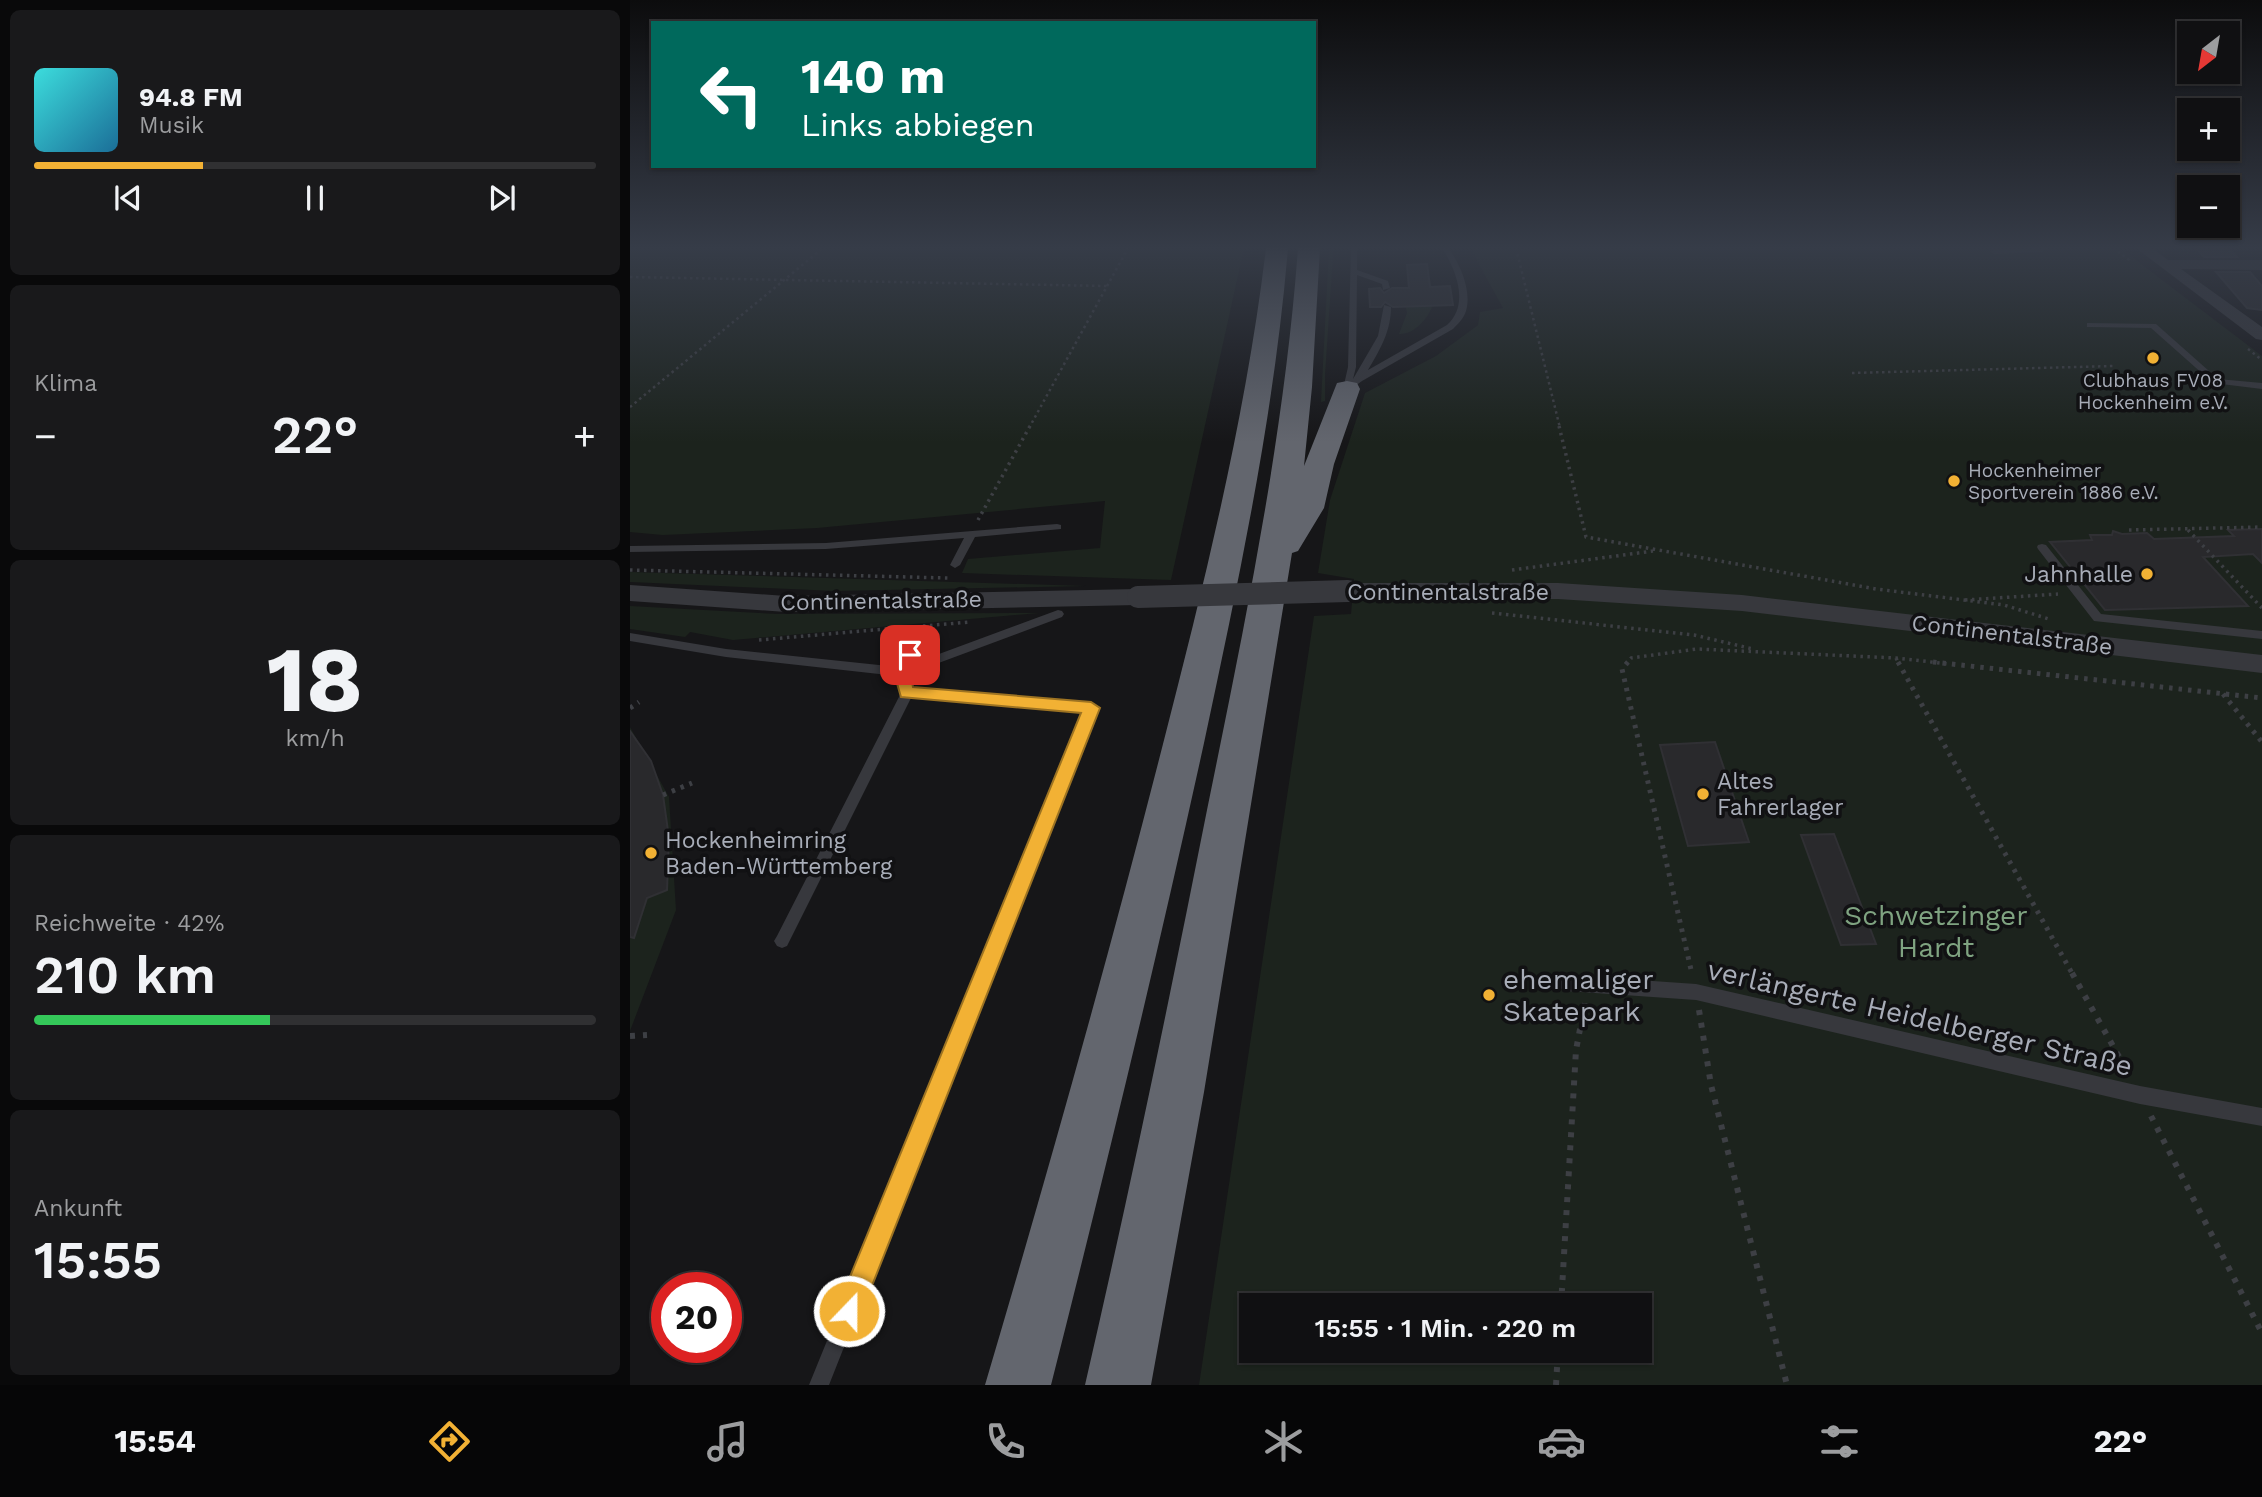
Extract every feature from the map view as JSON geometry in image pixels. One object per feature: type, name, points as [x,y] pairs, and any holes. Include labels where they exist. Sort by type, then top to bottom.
[{"type":"highway","points":[[1018,1385],[1068,1206],[1158,854],[1226,563],[1262,371],[1269,313]]},
{"type":"highway","points":[[1118,1385],[1156,1207],[1275,561],[1300,366],[1304,313]]},
{"type":"highway","points":[[1275,561],[1308,508],[1319,464],[1353,384]]},
{"type":"street","points":[[2231,313],[2262,335]]},
{"type":"street","name":"Continentalstraße","points":[[630,593],[786,604],[1348,592],[1558,591],[1742,603],[2262,664]]},
{"type":"lane","points":[[1353,313],[1353,384]]},
{"type":"lane","points":[[1353,384],[1382,339],[1387,313]]},
{"type":"lane","points":[[1353,384],[1438,335],[1458,320],[1461,313]]},
{"type":"lane","points":[[2090,325],[2152,326],[2216,381],[2262,386]]},
{"type":"lane","points":[[630,549],[826,546],[1057,527]]},
{"type":"lane","points":[[955,565],[971,534]]},
{"type":"lane","points":[[2042,547],[2098,618],[2262,635]]},
{"type":"lane","points":[[630,636],[726,653],[902,673],[1058,614]]},
{"type":"lane","points":[[782,941],[907,693],[902,673],[917,638]]},
{"type":"lane","points":[[819,1385],[1091,708],[907,693]]},
{"type":"lane","name":"verlängerte Heidelberger Straße","points":[[1566,983],[1696,992],[2140,1095],[2262,1117]]},
{"type":"path","points":[[630,407],[744,313]]},
{"type":"path","points":[[971,534],[1092,313]]},
{"type":"path","points":[[1532,313],[1586,537],[1742,568],[1951,601],[2033,610],[2092,644]]},
{"type":"path","points":[[2254,354],[2262,354]]},
{"type":"path","points":[[1852,373],[2113,366]]},
{"type":"path","points":[[2129,530],[2262,527]]},
{"type":"path","points":[[2187,529],[2262,608]]},
{"type":"path","points":[[1506,571],[1658,551]]},
{"type":"path","points":[[630,570],[955,578]]},
{"type":"path","points":[[1951,601],[2078,592]]},
{"type":"path","points":[[1481,612],[1695,635],[1765,652]]},
{"type":"path","points":[[1787,1385],[1711,1085],[1696,992],[1622,669],[1631,657],[1668,652],[1698,649],[1765,652],[1896,658],[2262,698]]},
{"type":"path","points":[[1896,658],[2140,1095],[2262,1333]]},
{"type":"path","points":[[2222,693],[2262,742]]},
{"type":"path","points":[[630,708],[639,702]]},
{"type":"path","points":[[663,795],[692,783]]},
{"type":"path","points":[[1562,1293],[1576,1050],[1588,985]]},
{"type":"path","points":[[630,1036],[647,1035]]},
{"type":"path","points":[[1556,1385],[1557,1363]]},
{"type":"green space","points":[[630,313],[1230,313],[1171,580],[962,573],[968,559],[1100,548],[1105,501],[817,528],[663,535],[630,532]]},
{"type":"green space","points":[[1326,313],[1329,313],[1325,401],[1321,402]]},
{"type":"green space","points":[[1407,313],[1429,313],[1420,325],[1410,332],[1399,334]]},
{"type":"green space","name":"Schwetzinger Hardt","points":[[1480,313],[2205,313],[2262,356],[2262,1385],[1199,1385],[1314,616],[1351,614],[1354,579],[1318,573],[1330,500],[1365,393],[1436,356],[1478,325]]},
{"type":"green space","points":[[630,572],[1086,586],[835,591],[630,582]]},
{"type":"green space","points":[[630,606],[777,614],[1039,613],[733,640],[690,632],[685,637],[630,629]]},
{"type":"green space","name":"Hockenheimring Baden-Württemberg","points":[[630,727],[669,797],[676,910],[630,1031]]},
{"type":"building","name":"Jahnhalle","points":[[2262,529],[2262,563],[2253,554],[2203,557],[2248,606],[2105,610],[2050,542],[2092,540],[2090,535],[2112,535],[2113,531],[2122,534],[2147,533],[2154,539],[2234,536],[2228,530]]},
{"type":"building","points":[[630,731],[651,761],[663,795],[669,838],[667,890],[647,898],[634,938],[630,937]]},
{"type":"building","name":"Altes Fahrerlager","points":[[1715,742],[1749,842],[1688,846],[1660,745]]},
{"type":"building","points":[[1834,834],[1876,944],[1841,945],[1801,835]]},
{"type":"place","name":"Clubhaus FV08 Hockenheim e.V.","points":[[2153,358]]},
{"type":"place","name":"Hockenheimer Sportverein 1886 e.V.","points":[[1954,481]]},
{"type":"place","name":"Jahnhalle","points":[[2147,574]]},
{"type":"place","name":"Altes Fahrerlager","points":[[1703,794]]},
{"type":"place","name":"Hockenheimring Baden-Württemberg","points":[[651,853]]},
{"type":"place","name":"ehemaliger Skatepark","points":[[1489,995]]},
{"type":"route","points":[[849,1311],[1091,708],[907,693],[902,673],[910,655]]}]
